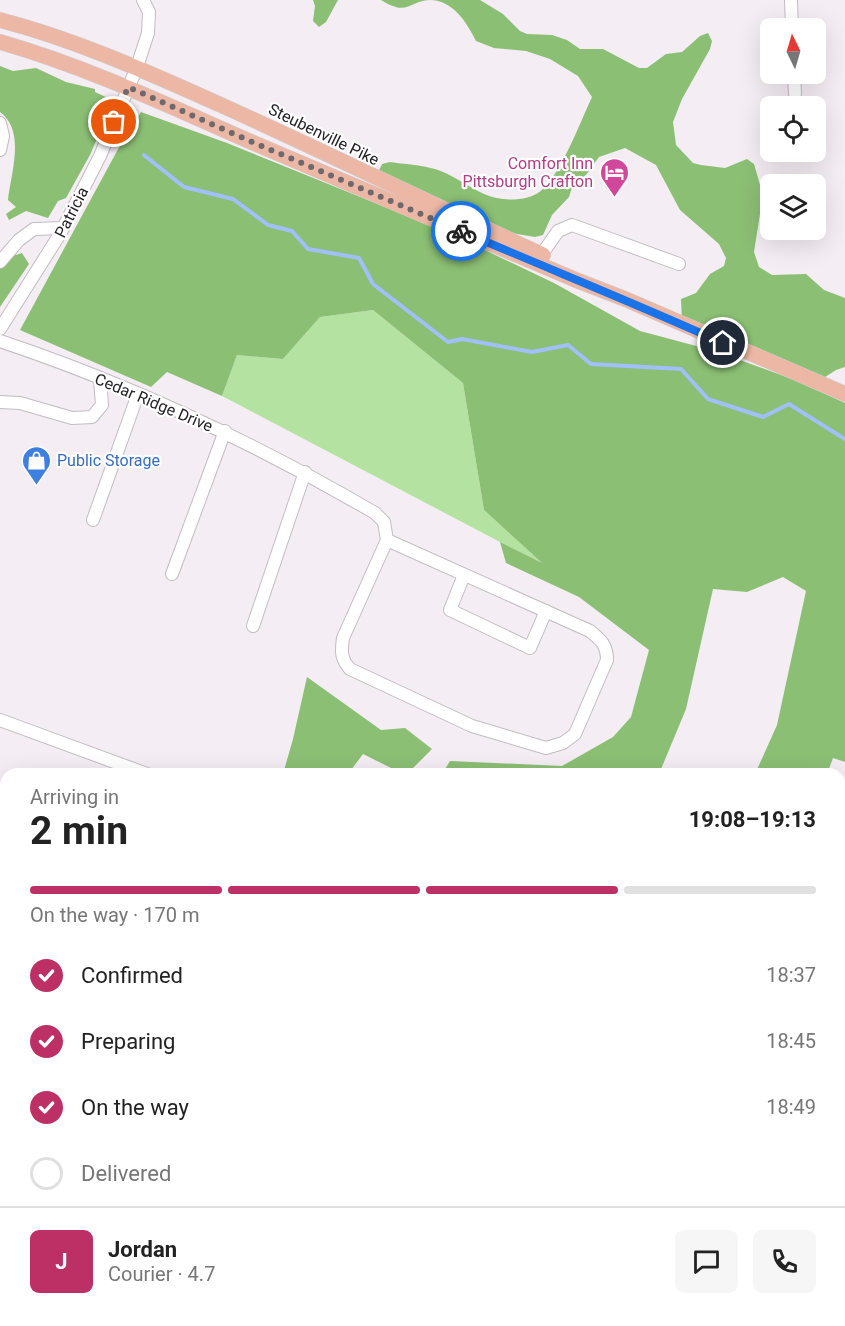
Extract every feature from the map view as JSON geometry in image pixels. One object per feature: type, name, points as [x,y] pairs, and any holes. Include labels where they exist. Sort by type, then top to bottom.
[{"type":"main road","name":"Steubenville Pike","points":[[0,20],[73,43],[137,68],[542,254],[580,272],[626,299]]},
{"type":"main road","name":"Steubenville Pike","points":[[0,42],[42,54],[128,87],[845,394]]},
{"type":"street","name":"Patricia","points":[[0,329],[63,228],[100,156],[137,68],[148,33],[149,12],[143,0]]},
{"type":"street","points":[[791,0],[792,18]]},
{"type":"street","points":[[794,84],[795,94]]},
{"type":"street","points":[[0,123],[3,136],[0,150]]},
{"type":"street","points":[[542,254],[558,231],[572,225],[679,264]]},
{"type":"street","points":[[0,262],[19,240],[34,229],[63,228]]},
{"type":"street","name":"Cedar Ridge Drive","points":[[0,341],[178,409],[305,472],[375,513],[384,522],[387,540]]},
{"type":"street","points":[[0,402],[20,403],[72,418],[92,417],[102,405],[100,379]]},
{"type":"street","points":[[93,520],[138,394]]},
{"type":"street","points":[[172,574],[225,431]]},
{"type":"street","points":[[254,626],[305,472]]},
{"type":"street","points":[[387,540],[464,574],[590,630],[603,641],[607,650],[607,660],[575,734],[563,743],[546,748],[472,726],[351,669],[343,661],[341,652],[343,638],[387,540]]},
{"type":"street","points":[[464,574],[450,610],[530,648],[546,611]]},
{"type":"street","points":[[1,724],[129,768]]},
{"type":"green space","points":[[313,0],[338,0],[326,22],[319,27],[313,21],[315,6]]},
{"type":"green space","points":[[381,0],[430,0],[403,8]]},
{"type":"green space","points":[[430,0],[480,0],[503,14],[520,31],[527,34],[552,35],[567,40],[580,49],[603,49],[639,68],[647,68],[666,54],[682,52],[700,36],[708,33],[712,41],[710,49],[682,99],[673,122],[676,145],[693,163],[701,165],[725,168],[747,159],[754,164],[760,185],[760,214],[754,252],[759,267],[772,275],[806,274],[824,290],[845,298],[845,367],[819,381],[682,322],[681,299],[696,293],[710,274],[724,266],[726,258],[719,244],[680,210],[656,165],[625,148],[599,157],[586,175],[573,184],[569,197],[552,215],[543,235],[535,237],[511,233],[376,177],[382,164],[390,162],[435,169],[484,194],[497,198],[511,200],[532,196],[546,186],[554,176],[569,149],[592,97],[578,76],[550,59],[526,51],[494,48],[476,41],[464,20],[452,8]]},
{"type":"green space","points":[[0,66],[13,71],[36,68],[66,82],[95,89],[95,92],[108,98],[110,108],[90,155],[66,198],[58,201],[48,218],[26,211],[9,220],[6,214],[16,207],[8,200],[14,165],[15,141],[8,120],[0,112]]},
{"type":"green space","points":[[141,112],[227,143],[447,232],[554,283],[640,331],[715,351],[792,379],[845,403],[845,762],[833,758],[829,768],[758,768],[777,725],[806,591],[783,577],[747,592],[713,589],[686,709],[661,768],[446,768],[450,761],[562,766],[613,737],[631,717],[649,650],[579,597],[506,563],[500,542],[542,563],[484,510],[463,383],[373,310],[320,317],[283,359],[237,355],[222,396],[167,372],[151,387],[20,330],[123,140]]},
{"type":"green space","points":[[22,253],[29,264],[0,307],[0,260]]},
{"type":"green space","points":[[373,310],[463,383],[484,510],[544,565],[222,396],[237,355],[283,359],[320,317]]},
{"type":"green space","points":[[307,677],[381,730],[405,728],[432,749],[413,768],[391,768],[363,754],[352,768],[285,768]]},
{"type":"waterway","points":[[144,155],[184,187],[233,199],[268,225],[292,231],[308,249],[359,258],[373,284],[448,342],[462,339],[532,352],[568,345],[591,364],[681,369],[708,399],[763,417],[789,404],[845,439]]},
{"type":"way so far","points":[[114,122],[128,87],[461,231]]},
{"type":"place","name":"Comfort Inn Pittsburgh Crafton","points":[[614,198]]},
{"type":"place","name":"Public Storage","points":[[36,486]]},
{"type":"route","points":[[461,231],[626,299],[723,343]]}]
